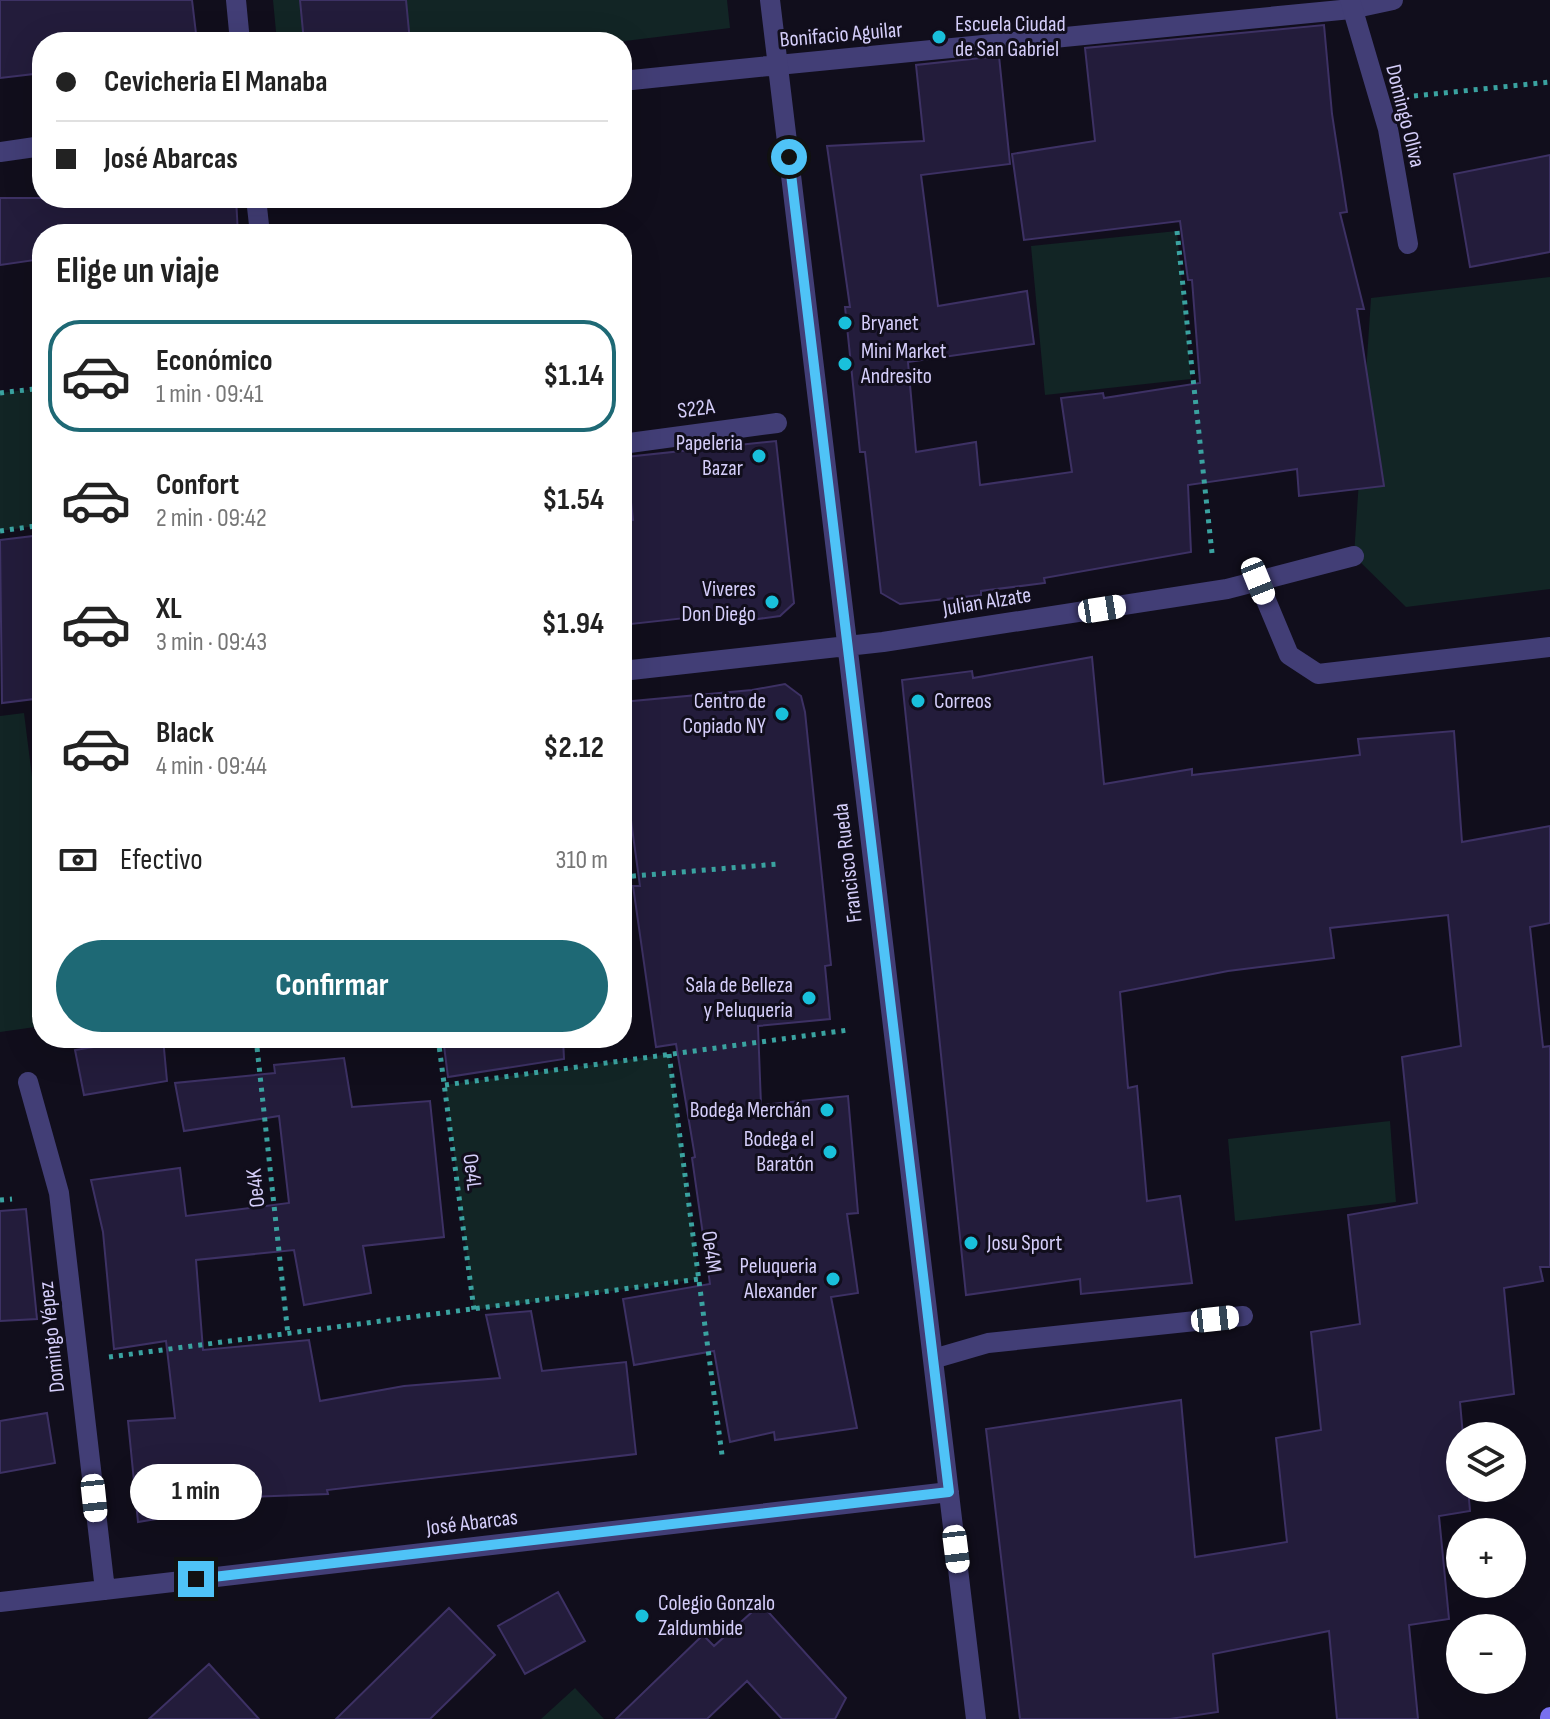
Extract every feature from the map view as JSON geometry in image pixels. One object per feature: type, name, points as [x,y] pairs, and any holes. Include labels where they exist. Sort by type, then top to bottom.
[{"type":"street","points":[[236,0],[239,32]]},
{"type":"street","name":"Francisco Rueda","points":[[770,0],[976,1719]]},
{"type":"street","name":"Bonifacio Aguilar","points":[[632,80],[1393,0]]},
{"type":"street","name":"Domingo Oliva","points":[[1351,5],[1388,129],[1408,244]]},
{"type":"street","points":[[0,152],[32,147]]},
{"type":"street","name":"S22A","points":[[632,443],[777,423]]},
{"type":"street","name":"Julian Alzate","points":[[632,670],[845,646],[1227,589],[1354,556]]},
{"type":"street","points":[[1258,581],[1289,655],[1318,674],[1550,647]]},
{"type":"street","name":"Domingo Yépez","points":[[28,1082],[59,1193],[105,1590]]},
{"type":"street","points":[[933,1359],[988,1343],[1243,1316]]},
{"type":"street","name":"José Abarcas","points":[[0,1602],[949,1492]]},
{"type":"path","points":[[1413,96],[1550,82]]},
{"type":"path","points":[[1177,231],[1212,553]]},
{"type":"path","points":[[0,393],[32,389]]},
{"type":"path","points":[[0,531],[32,526]]},
{"type":"path","points":[[632,876],[778,864]]},
{"type":"path","points":[[445,1085],[848,1030]]},
{"type":"path","name":"Oe4K","points":[[257,1048],[288,1335]]},
{"type":"path","name":"Oe4L","points":[[439,1048],[474,1310]]},
{"type":"path","name":"Oe4M","points":[[669,1054],[722,1455]]},
{"type":"path","points":[[0,1200],[12,1199]]},
{"type":"path","points":[[105,1358],[699,1279]]},
{"type":"green space","points":[[273,0],[727,0],[730,28],[632,40],[632,32],[276,32]]},
{"type":"green space","points":[[1177,231],[1191,379],[1045,395],[1031,246]]},
{"type":"green space","points":[[1550,277],[1550,589],[1406,607],[1354,556],[1371,298]]},
{"type":"green space","points":[[32,389],[32,526],[0,531],[0,393]]},
{"type":"green space","points":[[24,713],[32,777],[32,1027],[0,1032],[0,716]]},
{"type":"green space","points":[[669,1054],[699,1279],[474,1310],[445,1085]]},
{"type":"green space","points":[[1390,1121],[1396,1202],[1235,1221],[1228,1139]]},
{"type":"green space","points":[[575,1688],[604,1719],[541,1719]]},
{"type":"building","points":[[0,0],[192,0],[196,32],[32,32],[32,74],[0,78]]},
{"type":"building","points":[[300,0],[406,0],[409,32],[303,32]]},
{"type":"building","points":[[1324,25],[1332,114],[1347,212],[1340,213],[1364,309],[1357,309],[1384,486],[1299,496],[1297,469],[1188,485],[1191,552],[1044,578],[1045,583],[981,591],[981,595],[900,604],[881,593],[865,452],[860,452],[845,307],[850,307],[827,146],[924,141],[916,65],[999,56],[1010,164],[921,175],[938,306],[1027,291],[1034,344],[908,362],[916,452],[976,442],[980,485],[1072,472],[1061,398],[1103,393],[1104,398],[1200,383],[1192,280],[1188,280],[1180,221],[1024,240],[1012,154],[1095,141],[1085,48]]},
{"type":"building","points":[[1550,155],[1550,252],[1470,267],[1454,174]]},
{"type":"building","points":[[0,198],[32,198],[32,208],[237,208],[237,224],[32,224],[32,260],[0,265]]},
{"type":"building","points":[[776,441],[794,603],[780,616],[750,620],[749,611],[632,624],[632,456]]},
{"type":"building","points":[[32,536],[32,699],[2,703],[0,540]]},
{"type":"building","points":[[1092,657],[1104,784],[1192,769],[1192,775],[1360,755],[1358,739],[1454,731],[1462,842],[1550,826],[1550,923],[1530,927],[1543,1047],[1550,1046],[1550,1267],[1540,1267],[1543,1281],[1504,1288],[1514,1394],[1460,1402],[1462,1422],[1446,1422],[1446,1502],[1469,1502],[1470,1511],[1439,1516],[1449,1614],[1446,1619],[1409,1625],[1418,1719],[1337,1719],[1329,1631],[1213,1654],[1218,1712],[1170,1719],[1020,1719],[986,1429],[1181,1400],[1195,1557],[1287,1542],[1276,1438],[1321,1430],[1311,1332],[1360,1324],[1348,1215],[1417,1203],[1402,1057],[1461,1046],[1448,915],[1330,928],[1334,958],[1228,971],[1120,992],[1128,1088],[1137,1086],[1147,1201],[1180,1196],[1192,1283],[1081,1294],[1080,1279],[966,1295],[902,680],[972,671],[973,678]]},
{"type":"building","points":[[785,684],[801,696],[831,965],[825,966],[830,1019],[758,1026],[761,1105],[848,1096],[858,1213],[847,1214],[858,1293],[831,1297],[857,1428],[775,1440],[774,1432],[730,1442],[714,1351],[634,1365],[623,1299],[710,1284],[692,1158],[695,1157],[676,1044],[656,1047],[633,886],[640,886],[632,828],[632,701]]},
{"type":"building","points":[[164,1048],[167,1081],[84,1095],[75,1050]]},
{"type":"building","points":[[444,1048],[563,1048],[564,1059],[448,1077]]},
{"type":"building","points":[[344,1058],[352,1107],[430,1101],[444,1237],[363,1246],[371,1293],[304,1305],[294,1250],[196,1260],[203,1350],[309,1340],[320,1401],[404,1386],[500,1378],[486,1315],[531,1311],[542,1371],[626,1362],[636,1454],[327,1490],[328,1494],[245,1497],[246,1504],[138,1522],[128,1421],[175,1418],[166,1341],[114,1349],[103,1232],[91,1180],[180,1168],[186,1216],[289,1203],[279,1116],[184,1131],[175,1083],[275,1073],[274,1065]]},
{"type":"building","points":[[26,1209],[37,1319],[0,1321],[0,1211]]},
{"type":"building","points":[[47,1413],[55,1463],[0,1473],[0,1421]]},
{"type":"building","points":[[558,1592],[585,1641],[525,1674],[498,1626]]},
{"type":"building","points":[[761,1604],[846,1698],[835,1719],[782,1719],[747,1681],[707,1719],[616,1719],[703,1635],[714,1646]]},
{"type":"building","points":[[449,1608],[495,1655],[430,1719],[336,1719]]},
{"type":"building","points":[[209,1664],[259,1719],[149,1719]]},
{"type":"place","name":"Escuela Ciudad de San Gabriel","points":[[939,37]]},
{"type":"place","name":"Bryanet","points":[[845,323]]},
{"type":"place","name":"Mini Market Andresito","points":[[845,364]]},
{"type":"place","name":"Papeleria Bazar","points":[[759,456]]},
{"type":"place","name":"Viveres Don Diego","points":[[772,602]]},
{"type":"place","name":"Correos","points":[[918,701]]},
{"type":"place","name":"Centro de Copiado NY","points":[[782,714]]},
{"type":"place","name":"Sala de Belleza y Peluqueria","points":[[809,998]]},
{"type":"place","name":"Bodega Merchán","points":[[827,1110]]},
{"type":"place","name":"Bodega el Baratón","points":[[830,1152]]},
{"type":"place","name":"Josu Sport","points":[[971,1243]]},
{"type":"place","name":"Peluqueria Alexander","points":[[833,1279]]},
{"type":"place","name":"Colegio Gonzalo Zaldumbide","points":[[642,1616]]},
{"type":"route","points":[[196,1579],[949,1492],[845,646],[789,157]]}]
